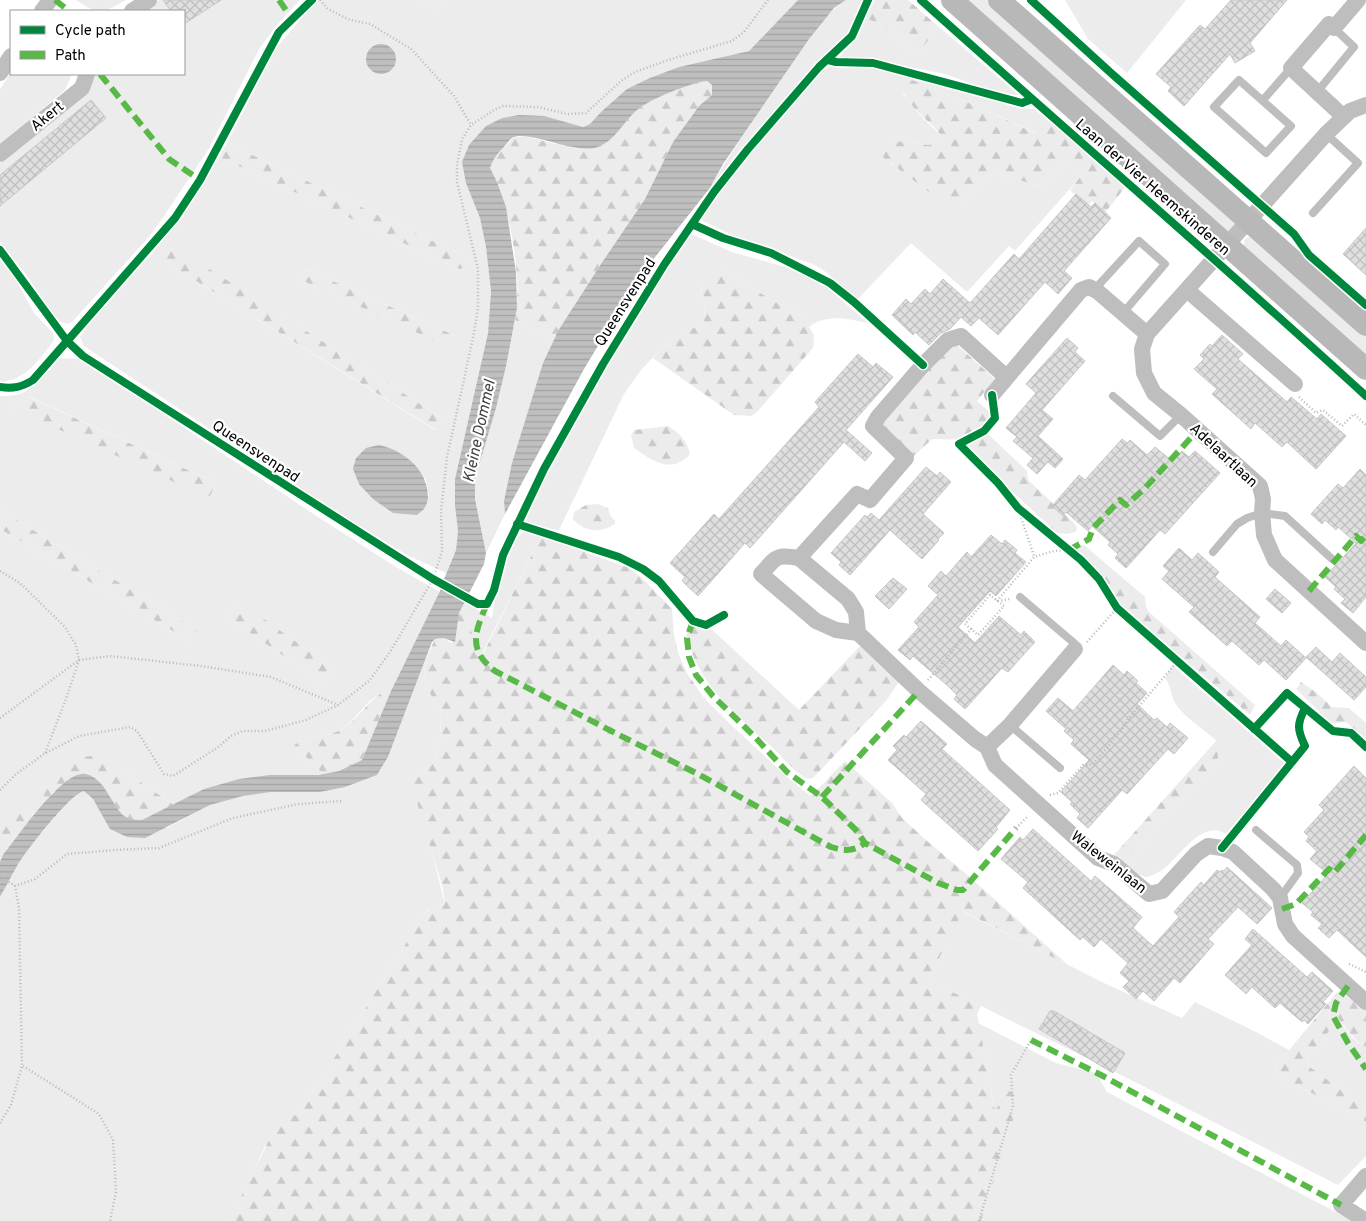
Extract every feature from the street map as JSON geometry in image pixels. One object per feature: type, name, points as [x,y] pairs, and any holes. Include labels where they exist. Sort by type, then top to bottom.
[{"type":"street","points":[[134,10],[149,0]]},
{"type":"street","name":"Laan der Vier Heemskinderen","points":[[952,0],[1366,369]]},
{"type":"street","points":[[1000,0],[1366,325]]},
{"type":"street","points":[[1344,117],[1291,68],[1328,24],[1334,28],[1358,0]]},
{"type":"street","points":[[0,73],[10,58]]},
{"type":"street","name":"Akert","points":[[0,154],[82,88],[86,75]]},
{"type":"street","name":"Adelaartlaan","points":[[1366,105],[1350,111],[1326,134],[1148,334],[1142,349],[1144,373],[1154,393],[1260,486],[1263,499],[1264,535],[1275,560],[1366,643]]},
{"type":"street","points":[[992,394],[1081,290],[1089,287],[1094,290],[1148,334]]},
{"type":"street","points":[[1187,290],[1295,384]]},
{"type":"street","points":[[798,558],[857,494],[870,500],[906,458],[873,426],[885,409],[948,340],[961,336],[1006,377]]},
{"type":"street","points":[[783,555],[798,558],[848,599],[856,612],[858,634],[836,630],[816,621],[762,574],[777,558],[783,555]]},
{"type":"street","name":"Waleweinlaan","points":[[858,634],[919,691],[987,747],[995,765],[1098,858],[1114,864],[1149,894],[1162,892],[1196,854],[1208,846],[1233,852],[1273,889],[1280,898]]},
{"type":"street","points":[[987,747],[1010,725],[1075,649]]},
{"type":"street","points":[[1280,898],[1285,924],[1293,936],[1366,1002]]},
{"type":"street","points":[[1366,1176],[1341,1205],[1366,1221]]},
{"type":"lane","points":[[1317,92],[1354,47],[1334,28]]},
{"type":"lane","points":[[1263,100],[1291,68]]},
{"type":"lane","points":[[1239,80],[1263,100],[1290,126],[1266,153],[1214,107],[1239,80]]},
{"type":"lane","points":[[1314,213],[1358,163],[1326,134]]},
{"type":"lane","points":[[1094,290],[1139,241],[1165,264],[1122,313]]},
{"type":"lane","points":[[1113,396],[1160,436],[1181,415]]},
{"type":"lane","points":[[1213,552],[1237,524],[1262,513],[1285,516],[1331,558]]},
{"type":"lane","points":[[1020,597],[1074,643],[1075,649]]},
{"type":"lane","points":[[1010,725],[1060,768]]},
{"type":"lane","points":[[1256,830],[1297,865],[1298,873],[1280,898]]},
{"type":"path","points":[[320,0],[328,9],[350,20],[370,24],[411,49],[454,96],[471,125]]},
{"type":"path","points":[[0,790],[16,774],[44,754],[79,736],[130,727],[137,731],[164,774],[173,776],[217,748],[231,736],[243,731],[265,730],[306,720],[338,706],[369,681],[435,581],[442,551],[441,511],[447,457],[478,308],[478,269],[457,182],[456,165],[462,140],[471,125],[503,106],[538,107],[568,114],[586,113],[620,81],[635,72],[732,41],[744,32],[768,0]]},
{"type":"path","points":[[1295,384],[1298,396],[1316,412],[1323,410],[1342,426],[1354,414],[1366,424]]},
{"type":"path","points":[[1016,505],[1033,520]]},
{"type":"path","points":[[1016,505],[1034,557]]},
{"type":"path","points":[[1062,544],[1072,553]]},
{"type":"path","points":[[997,601],[1034,557],[1054,551],[1072,553]]},
{"type":"path","points":[[0,572],[20,583],[64,627],[76,645],[79,660],[44,754]]},
{"type":"path","points":[[425,574],[435,581]]},
{"type":"path","points":[[990,595],[997,601],[1004,606],[978,635],[965,624],[990,595]]},
{"type":"path","points":[[1075,649],[1086,643],[1114,605],[1123,614]]},
{"type":"path","points":[[919,691],[971,630]]},
{"type":"path","points":[[0,718],[79,660],[110,656],[201,666],[271,677],[338,706]]},
{"type":"path","points":[[1170,656],[1184,668]]},
{"type":"path","points":[[1039,804],[1048,795],[1058,793],[1083,765],[1092,764],[1177,662]]},
{"type":"path","points":[[15,886],[35,879],[67,854],[159,848],[232,818],[298,804],[342,801]]},
{"type":"path","points":[[0,876],[15,886],[19,908],[22,1066],[11,1106],[0,1123]]},
{"type":"path","points":[[979,1221],[1013,1106],[1011,1075],[1031,1040]]},
{"type":"path","points":[[22,1066],[99,1114],[113,1140],[116,1192],[110,1221]]},
{"type":"green space","points":[[76,0],[126,0],[106,10],[90,9]]},
{"type":"green space","points":[[159,0],[300,0],[277,25],[259,49],[208,150],[160,222],[147,239],[72,322],[68,324],[61,322],[54,316],[28,277],[0,242],[0,163],[78,100],[92,75],[185,75],[185,10],[143,10]]},
{"type":"green space","points":[[317,0],[422,0],[435,9],[443,0],[798,0],[749,51],[679,67],[601,112],[590,124],[582,127],[519,115],[502,118],[486,126],[466,183],[480,218],[486,247],[491,291],[488,333],[455,479],[455,506],[458,531],[456,550],[446,573],[407,555],[333,510],[84,346],[80,337],[103,306],[168,234],[219,157],[459,269],[470,260],[227,143],[276,48]],"holes":[[[172,246],[445,420],[435,430],[164,261]],[[306,269],[458,337],[458,342],[453,348],[299,279]],[[425,477],[429,496],[404,515]]]},
{"type":"green space","points":[[422,0],[443,0],[435,9]]},
{"type":"green space","points":[[846,0],[863,0],[848,34],[817,62],[710,188],[801,49],[826,17]]},
{"type":"green space","points":[[875,0],[908,0],[939,27],[917,54],[885,26],[865,18]]},
{"type":"green space","points":[[958,0],[992,0],[1235,223],[1227,234]]},
{"type":"green space","points":[[1065,0],[1186,0],[1127,73],[1088,39]]},
{"type":"green space","points":[[865,18],[885,26],[917,54],[939,27],[1019,95],[1000,94],[945,74],[873,60],[839,58],[856,39]]},
{"type":"green space","points":[[832,66],[872,67],[948,86],[1018,108],[1034,109],[1047,119],[1036,133],[912,80],[903,94],[919,114],[945,140],[929,145],[889,140],[891,164],[962,202],[988,175],[998,174],[1039,186],[1046,182],[1065,162],[1081,176],[1015,251],[1009,246],[967,292],[911,243],[857,300],[826,272],[813,264],[740,239],[700,218],[716,194],[822,70]]},
{"type":"green space","points":[[10,74],[72,75],[65,90],[0,144],[0,89]]},
{"type":"green space","points":[[912,80],[974,105],[1035,133],[1047,119],[1126,186],[1105,213],[1092,201],[1087,206],[1070,190],[1081,176],[1065,162],[1046,182],[1039,186],[998,174],[988,175],[962,202],[950,203],[929,192],[879,154],[889,140],[929,145],[944,140],[933,126],[914,108],[904,93],[901,85]]},
{"type":"green space","points":[[707,81],[712,85],[712,95],[699,106],[673,142],[645,199],[554,339],[515,320],[517,284],[513,242],[503,202],[490,168],[493,159],[513,138],[525,136],[555,144],[617,133],[634,112],[644,105],[681,88]]},
{"type":"green space","points":[[227,143],[464,256],[470,260],[468,266],[459,269],[219,157]]},
{"type":"green space","points":[[691,234],[732,252],[815,277],[868,323],[834,318],[813,324],[721,270],[700,283],[705,308],[704,321],[662,348],[641,370],[624,394],[559,530],[526,523],[524,518],[542,481],[601,373],[644,302]]},
{"type":"green space","points":[[1251,236],[1366,335],[1366,362],[1243,248],[1245,239]]},
{"type":"green space","points":[[172,245],[445,420],[436,430],[164,261]]},
{"type":"green space","points":[[0,260],[16,280],[34,313],[53,333],[54,340],[38,361],[26,372],[19,377],[2,382],[0,382]]},
{"type":"green space","points":[[306,269],[458,337],[458,342],[453,349],[299,279]]},
{"type":"green space","points":[[721,270],[813,324],[809,327],[814,335],[813,348],[757,412],[751,416],[734,415],[653,358],[662,348],[704,321],[705,308],[700,283],[704,274]]},
{"type":"green space","points":[[515,320],[554,339],[543,363],[504,501],[505,514],[486,553],[475,499],[475,479],[496,408]]},
{"type":"green space","points":[[951,345],[957,345],[995,379],[977,401],[994,416],[982,428],[967,437],[932,439],[914,456],[883,428],[883,421]]},
{"type":"green space","points":[[61,358],[79,359],[318,517],[396,567],[440,592],[391,691],[378,695],[340,730],[294,745],[323,774],[204,789],[174,805],[121,769],[43,792],[44,804],[35,815],[32,813],[0,815],[0,529],[190,641],[197,630],[0,510],[0,396],[12,396],[29,389],[52,364]],"holes":[[[28,396],[216,483],[12,408]],[[237,601],[333,668],[322,682],[225,616]]]},
{"type":"green space","points":[[27,396],[216,483],[209,498],[12,408]]},
{"type":"green space","points":[[668,426],[687,445],[690,454],[683,460],[676,464],[662,464],[634,448],[631,435],[634,430]]},
{"type":"green space","points":[[985,434],[989,435],[1027,471],[1028,480],[1074,523],[1077,528],[1075,532],[1068,534],[1057,533],[969,451],[968,444],[971,440]]},
{"type":"green space","points":[[598,504],[608,508],[615,524],[604,529],[593,530],[583,527],[573,519],[574,512],[586,505]]},
{"type":"green space","points":[[0,510],[197,630],[190,641],[0,529]]},
{"type":"green space","points":[[523,532],[532,532],[541,536],[481,656],[465,617],[465,603],[492,618],[504,560],[515,539]]},
{"type":"green space","points":[[541,536],[629,568],[642,578],[672,609],[674,635],[679,655],[687,673],[704,698],[787,777],[809,795],[812,795],[845,761],[892,803],[902,818],[927,841],[1068,965],[963,911],[928,980],[981,1006],[977,1014],[993,1107],[996,1109],[1009,1091],[1021,1095],[981,1221],[231,1221],[277,1124],[289,1114],[298,1116],[425,913],[434,905],[445,904],[443,889],[412,786],[413,778],[427,770],[434,761],[441,739],[440,712],[424,682],[425,661],[435,639],[443,638],[452,643],[457,618],[464,602],[465,617],[482,656]]},
{"type":"green space","points":[[1084,545],[1145,597],[1146,607],[1149,612],[1255,705],[1250,715],[1107,594],[1100,576],[1075,550],[1078,546]]},
{"type":"green space","points":[[237,600],[333,668],[322,682],[225,616]]},
{"type":"green space","points":[[689,625],[708,626],[799,710],[860,646],[900,680],[886,701],[813,778],[808,779],[790,766],[715,692],[691,650],[687,634]]},
{"type":"green space","points":[[425,661],[424,682],[440,712],[441,739],[434,761],[427,770],[413,778],[445,904],[434,906],[425,913],[298,1116],[265,1146],[231,1221],[0,1221],[0,897],[29,849],[68,803],[84,791],[93,799],[100,810],[167,828],[210,805],[243,796],[271,792],[320,792],[345,787],[377,775],[388,757]]},
{"type":"green space","points":[[1172,665],[1285,764],[1226,834],[1218,830],[1202,834],[1187,845],[1164,869],[1146,877],[1135,873],[1123,864],[1218,759],[1216,740],[1188,718],[1175,703],[1165,678]]},
{"type":"green space","points":[[1301,682],[1332,707],[1349,708],[1366,723],[1366,739],[1346,722],[1331,723],[1296,689]]},
{"type":"green space","points":[[385,691],[391,691],[362,760],[339,771],[323,774],[294,745],[339,731]]},
{"type":"green space","points":[[1217,740],[1218,759],[1123,864],[1113,856]]},
{"type":"green space","points":[[91,756],[103,758],[174,805],[150,818],[134,820],[128,818],[116,807],[97,779],[53,792],[44,804],[43,792],[48,777],[59,765],[73,758]]},
{"type":"green space","points":[[17,810],[35,815],[0,862],[0,815]]},
{"type":"green space","points":[[962,911],[1106,984],[1182,1018],[1195,1002],[1289,1050],[1276,1066],[1278,1075],[1366,1122],[1366,1156],[1338,1185],[928,980]]},
{"type":"green space","points":[[1338,991],[1347,997],[1340,1003],[1342,1025],[1366,1049],[1366,1108],[1307,1065],[1308,1059],[1329,1031],[1329,1013]]},
{"type":"green space","points":[[1338,991],[1329,1013],[1329,1031],[1308,1059],[1307,1065],[1366,1108],[1366,1122],[1278,1075],[1276,1066]]},
{"type":"green space","points":[[1347,997],[1366,1010],[1366,1049],[1342,1024],[1336,1014],[1340,1003]]},
{"type":"green space","points":[[978,1023],[1056,1063],[1096,1073],[1107,1092],[1353,1221],[981,1221],[987,1202],[996,1109],[993,1107]]},
{"type":"water","name":"Kleine Dommel","points":[[798,0],[846,0],[834,8],[809,39],[723,164],[710,188],[640,276],[584,369],[505,514],[504,501],[512,463],[543,363],[558,331],[645,199],[673,142],[699,106],[712,95],[712,85],[707,81],[700,82],[670,92],[651,101],[632,114],[610,140],[598,147],[588,149],[577,148],[519,136],[512,138],[494,160],[490,168],[506,207],[516,272],[517,308],[496,408],[475,479],[475,499],[486,553],[484,564],[459,613],[455,642],[443,638],[435,639],[432,642],[388,757],[377,775],[345,787],[320,792],[271,792],[243,796],[210,805],[145,838],[127,837],[110,829],[93,799],[84,791],[68,802],[38,837],[17,866],[0,897],[0,862],[3,855],[41,806],[65,782],[76,775],[86,774],[94,777],[103,786],[122,814],[130,819],[142,820],[204,789],[239,779],[270,775],[318,775],[339,771],[362,760],[391,691],[441,589],[456,550],[458,531],[455,506],[455,479],[488,333],[491,291],[486,247],[480,218],[466,183],[462,162],[469,145],[486,126],[502,118],[519,115],[544,116],[583,127],[590,124],[627,89],[650,78],[679,67],[749,51]]},
{"type":"water","points":[[381,44],[392,48],[396,59],[392,70],[381,74],[370,70],[366,59],[370,48]]},
{"type":"water","points":[[379,445],[403,455],[420,472],[427,488],[428,498],[424,508],[417,515],[393,513],[373,499],[359,484],[353,469],[356,458],[366,448]]},
{"type":"pier","points":[[441,579],[470,596],[466,602],[439,587]]},
{"type":"building","points":[[163,0],[221,0],[185,23],[185,10],[170,10]]},
{"type":"building","points":[[1231,0],[1287,0],[1250,43],[1255,51],[1235,63],[1230,54],[1184,106],[1168,91],[1171,87],[1156,74],[1200,25],[1205,29]]},
{"type":"building","points":[[91,100],[106,118],[0,206],[0,175]]},
{"type":"building","points":[[1076,194],[1091,207],[1095,203],[1111,218],[1064,271],[1072,278],[1058,294],[1045,282],[998,335],[979,318],[971,326],[961,317],[950,329],[941,333],[929,345],[915,332],[913,335],[892,315],[906,299],[911,304],[925,289],[930,294],[943,279],[970,303],[1014,254],[1019,259]]},
{"type":"building","points":[[1366,228],[1366,275],[1343,254]]},
{"type":"building","points":[[1222,335],[1243,354],[1238,359],[1287,402],[1291,397],[1317,419],[1321,414],[1346,436],[1316,469],[1287,442],[1282,447],[1255,423],[1251,429],[1212,394],[1217,389],[1194,369],[1204,359],[1200,355]]},
{"type":"building","points":[[1067,338],[1078,348],[1075,352],[1085,361],[1042,410],[1053,419],[1038,436],[1063,459],[1055,468],[1048,462],[1037,474],[1027,465],[1033,458],[1013,441],[1017,437],[1006,428],[1036,393],[1026,384]]},
{"type":"building","points":[[858,354],[873,367],[876,363],[893,377],[846,430],[872,453],[865,461],[844,442],[750,548],[745,543],[698,596],[682,581],[685,577],[670,563],[714,514],[719,519],[819,407],[815,402]]},
{"type":"building","points":[[1122,439],[1127,443],[1130,440],[1147,455],[1155,447],[1172,461],[1182,451],[1189,457],[1195,451],[1220,473],[1165,534],[1160,530],[1126,568],[1115,558],[1118,554],[1108,545],[1110,542],[1092,526],[1088,531],[1066,512],[1063,516],[1052,506],[1079,475],[1085,480]]},
{"type":"building","points":[[926,467],[937,476],[940,472],[951,482],[923,514],[944,533],[922,559],[890,530],[850,575],[839,565],[841,562],[831,553],[865,515],[867,517],[871,513],[879,520]]},
{"type":"building","points":[[1360,469],[1366,475],[1366,597],[1353,613],[1341,603],[1345,599],[1325,577],[1356,543],[1338,527],[1336,530],[1325,520],[1322,524],[1311,514],[1338,484],[1343,488]]},
{"type":"building","points":[[991,535],[1002,544],[1005,540],[1017,550],[1015,553],[1026,562],[996,596],[990,591],[958,627],[975,643],[999,616],[1021,635],[1024,631],[1035,642],[1008,672],[1002,668],[965,709],[954,699],[957,695],[948,686],[913,656],[910,660],[898,650],[919,627],[914,622],[938,595],[928,586],[941,571],[946,576],[967,552],[971,557]]},
{"type":"building","points":[[1179,548],[1192,560],[1198,553],[1219,572],[1215,577],[1260,617],[1255,623],[1281,646],[1286,640],[1306,658],[1286,680],[1264,660],[1259,665],[1232,641],[1227,646],[1189,612],[1194,607],[1162,579],[1169,571],[1163,566]]},
{"type":"building","points":[[893,578],[907,589],[889,609],[875,596]]},
{"type":"building","points":[[1275,589],[1291,603],[1282,613],[1266,599]]},
{"type":"building","points":[[1316,647],[1332,662],[1340,653],[1366,677],[1366,687],[1354,700],[1306,657]]},
{"type":"building","points":[[1113,665],[1124,675],[1127,671],[1147,693],[1137,704],[1154,720],[1157,718],[1167,727],[1170,723],[1188,738],[1174,754],[1168,749],[1127,794],[1122,790],[1088,828],[1077,818],[1080,814],[1070,804],[1072,802],[1061,792],[1089,760],[1071,744],[1074,740],[1064,731],[1066,729],[1046,711],[1058,698],[1073,711]]},
{"type":"building","points":[[921,721],[947,744],[942,749],[1010,810],[996,827],[998,829],[978,851],[921,800],[926,794],[888,760],[897,750],[893,746],[904,735],[906,737]]},
{"type":"building","points":[[1354,766],[1366,778],[1366,957],[1337,930],[1329,938],[1318,928],[1322,924],[1311,915],[1313,912],[1302,903],[1328,874],[1310,859],[1317,851],[1306,841],[1309,837],[1304,832],[1324,810],[1319,805]]},
{"type":"building","points":[[1033,829],[1091,881],[1095,876],[1142,917],[1133,928],[1153,946],[1179,917],[1174,912],[1201,882],[1204,885],[1217,870],[1220,872],[1224,871],[1227,867],[1272,908],[1257,924],[1238,907],[1208,939],[1214,944],[1180,983],[1174,978],[1154,1001],[1143,991],[1136,999],[1123,987],[1129,981],[1120,973],[1128,963],[1101,939],[1094,947],[1083,937],[1080,940],[1023,888],[1028,882],[1001,859],[1020,837],[1023,840]]},
{"type":"building","points":[[1253,929],[1307,977],[1312,972],[1333,991],[1323,1002],[1326,1004],[1308,1024],[1304,1020],[1302,1022],[1280,1003],[1275,1008],[1252,987],[1246,994],[1225,975],[1252,945],[1245,939]]},
{"type":"building","points":[[1050,1011],[1054,1011],[1125,1053],[1113,1073],[1039,1029]]},
{"type":"marked path","points":[[55,0],[68,10]]},
{"type":"marked path","points":[[279,0],[292,19]]},
{"type":"marked path","points":[[101,75],[169,159],[200,180]]},
{"type":"marked path","points":[[1069,550],[1089,539],[1093,528],[1120,500],[1126,505],[1144,489],[1198,430]]},
{"type":"marked path","points":[[1309,591],[1356,536],[1361,541],[1366,535]]},
{"type":"marked path","points":[[487,604],[479,623],[476,640],[480,655],[495,671],[698,774],[831,847],[848,850],[865,843]]},
{"type":"marked path","points":[[693,621],[687,638],[689,657],[696,675],[713,696],[787,772],[822,797],[855,829],[865,843],[938,883],[957,890],[963,890],[1016,828]]},
{"type":"marked path","points":[[822,797],[919,691]]},
{"type":"marked path","points":[[1282,909],[1296,904],[1329,869],[1334,873],[1366,835]]},
{"type":"marked path","points":[[1348,986],[1336,1003],[1333,1016],[1348,1043],[1366,1069]]},
{"type":"marked path","points":[[1031,1040],[1101,1075],[1341,1205]]},
{"type":"cycle path","points":[[0,387],[17,387],[33,380],[175,218],[200,180],[279,32],[312,0]]},
{"type":"cycle path","name":"Queensvenpad","points":[[0,250],[67,341],[83,356],[433,579],[478,604],[487,604],[494,590],[503,555],[544,469],[603,364],[664,265],[714,192],[748,149],[819,67],[852,36],[868,0]]},
{"type":"cycle path","points":[[921,0],[1256,296],[1366,396]]},
{"type":"cycle path","points":[[1031,0],[1294,234],[1309,255],[1366,305]]},
{"type":"cycle path","points":[[828,60],[873,63],[1022,103],[1032,99]]},
{"type":"cycle path","points":[[692,224],[723,238],[771,253],[830,283],[854,302],[923,365]]},
{"type":"cycle path","points":[[992,395],[995,418],[984,431],[959,444],[998,483],[1018,508],[1081,560],[1099,579],[1117,608],[1292,762]]},
{"type":"cycle path","points":[[517,524],[619,557],[643,569],[659,581],[693,621],[706,625],[724,615]]},
{"type":"cycle path","points":[[1254,729],[1287,693],[1333,731],[1351,733],[1366,747]]},
{"type":"cycle path","points":[[1222,848],[1305,746],[1299,727],[1300,718],[1305,708]]}]
